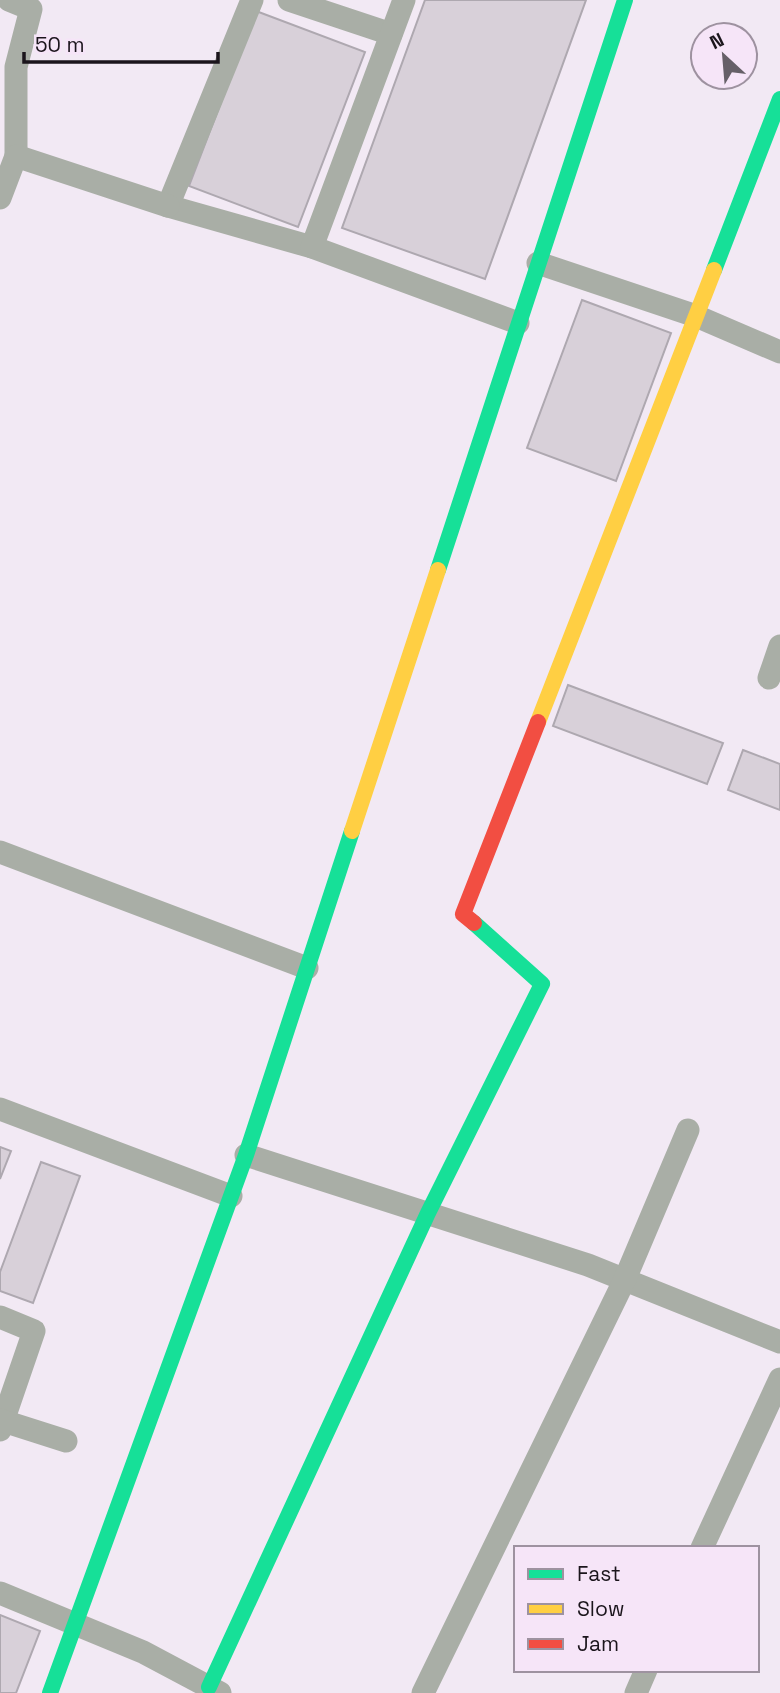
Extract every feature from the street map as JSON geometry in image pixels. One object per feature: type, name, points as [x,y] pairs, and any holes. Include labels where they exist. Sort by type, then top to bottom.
[{"type":"street","points":[[0,198],[16,156],[16,67],[33,4],[9,0]]},
{"type":"street","points":[[168,206],[252,0]]},
{"type":"street","points":[[289,0],[391,34]]},
{"type":"street","points":[[312,247],[404,0]]},
{"type":"street","points":[[50,1693],[246,1155],[625,0]]},
{"type":"street","points":[[0,1593],[143,1652],[215,1690],[428,1213],[542,984],[463,914],[780,99]]},
{"type":"street","points":[[16,156],[168,206],[312,247],[518,323]]},
{"type":"street","points":[[538,263],[696,316],[780,352]]},
{"type":"street","points":[[769,678],[780,646]]},
{"type":"street","points":[[0,852],[307,968]]},
{"type":"street","points":[[0,1109],[231,1196]]},
{"type":"street","points":[[423,1693],[625,1279],[688,1130]]},
{"type":"street","points":[[246,1155],[589,1265],[780,1342]]},
{"type":"street","points":[[0,1318],[34,1331],[1,1424],[66,1441]]},
{"type":"street","points":[[703,1546],[780,1379]]},
{"type":"street","points":[[636,1693],[645,1672]]},
{"type":"building","points":[[425,0],[586,0],[485,279],[342,228]]},
{"type":"building","points":[[256,11],[365,52],[298,227],[189,186]]},
{"type":"building","points":[[582,300],[671,333],[616,481],[527,448]]},
{"type":"building","points":[[568,685],[723,743],[707,784],[553,726]]},
{"type":"building","points":[[743,750],[780,764],[780,810],[728,790]]},
{"type":"building","points":[[0,1147],[11,1151],[0,1179]]},
{"type":"building","points":[[41,1162],[80,1176],[33,1303],[0,1291],[0,1272]]},
{"type":"building","points":[[0,1615],[40,1631],[16,1693],[0,1693]]},
{"type":"traffic: fast","points":[[438,570],[625,0]]},
{"type":"traffic: fast","points":[[714,270],[780,99]]},
{"type":"traffic: fast","points":[[50,1693],[246,1155],[352,831]]},
{"type":"traffic: fast","points":[[209,1687],[428,1213],[542,984],[474,923]]},
{"type":"traffic: slow","points":[[538,722],[714,270]]},
{"type":"traffic: slow","points":[[352,831],[438,570]]},
{"type":"traffic: jam","points":[[474,923],[463,914],[538,722]]}]
